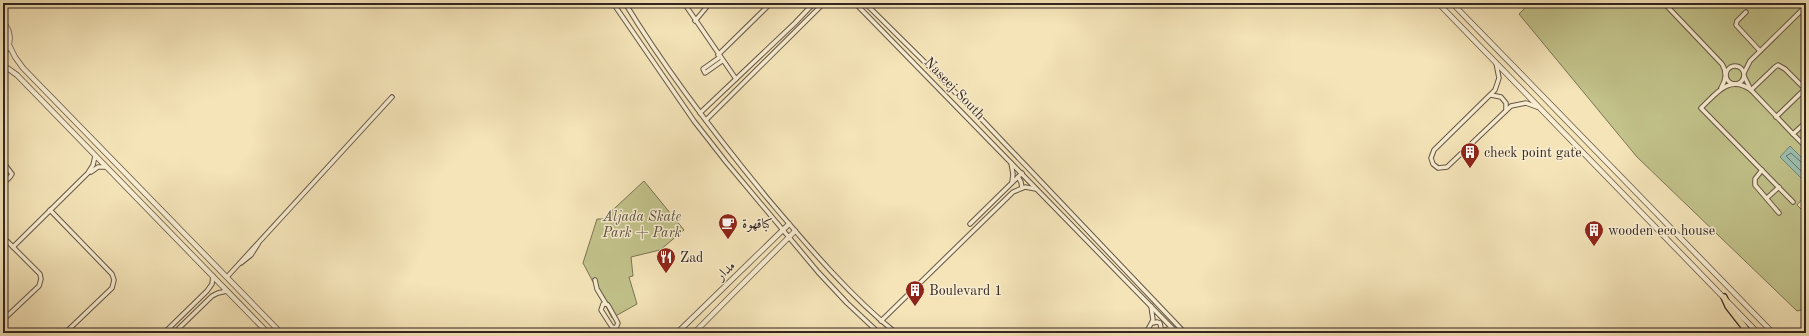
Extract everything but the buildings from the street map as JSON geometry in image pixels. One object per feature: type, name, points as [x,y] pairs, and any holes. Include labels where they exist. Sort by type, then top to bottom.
[{"type":"main road","points":[[1724,297],[1728,306],[1749,333]]},
{"type":"street","points":[[613,3],[694,121],[726,162],[788,237],[847,303],[879,333]]},
{"type":"street","points":[[625,3],[656,52],[734,158],[795,231],[842,283],[881,321],[896,333]]},
{"type":"street","points":[[684,3],[720,58],[736,79]]},
{"type":"street","points":[[695,21],[710,3]]},
{"type":"street","points":[[720,58],[703,69],[705,73],[720,58],[771,3]]},
{"type":"street","points":[[700,113],[814,3]]},
{"type":"street","points":[[706,120],[824,3]]},
{"type":"street","name":"Naseej South","points":[[855,3],[1176,332]]},
{"type":"street","points":[[865,3],[970,107],[1185,333]]},
{"type":"street","points":[[1438,3],[1758,333]]},
{"type":"street","points":[[1452,3],[1773,333]]},
{"type":"street","points":[[1664,3],[1725,68],[1724,82],[1719,90],[1701,108],[1793,202]]},
{"type":"street","points":[[1736,84],[1741,81],[1750,61],[1806,6]]},
{"type":"street","points":[[1746,12],[1737,21],[1736,26],[1760,51]]},
{"type":"street","points":[[3,22],[9,32],[9,45],[15,58],[23,68],[281,333]]},
{"type":"street","points":[[3,54],[9,45]]},
{"type":"street","points":[[1718,59],[1727,64],[1735,65],[1741,68],[1751,90]]},
{"type":"street","points":[[1725,75],[1727,70],[1735,65],[1750,61]]},
{"type":"street","points":[[1495,62],[1499,78],[1497,86],[1491,95],[1434,150],[1431,155],[1433,164],[1438,168],[1447,167],[1506,110],[1521,103],[1530,104],[1540,108]]},
{"type":"street","points":[[3,65],[17,75],[268,333]]},
{"type":"street","points":[[1751,90],[1775,66],[1785,68],[1806,90],[1776,117]]},
{"type":"street","points":[[1725,75],[1730,82],[1736,84]]},
{"type":"street","points":[[1719,90],[1728,85],[1736,84],[1741,84],[1751,90],[1806,147]]},
{"type":"street","points":[[1491,95],[1501,97],[1506,103],[1506,110]]},
{"type":"street","points":[[226,277],[260,242],[392,97]]},
{"type":"street","points":[[1793,134],[1806,122]]},
{"type":"street","points":[[13,247],[88,173],[93,166],[95,156]]},
{"type":"street","points":[[3,162],[12,174],[3,184]]},
{"type":"street","points":[[1011,162],[1013,171],[1012,183]]},
{"type":"street","points":[[88,173],[98,167],[106,167]]},
{"type":"street","points":[[1762,170],[1756,178],[1755,183],[1779,213]]},
{"type":"street","points":[[970,224],[1022,173]]},
{"type":"street","points":[[1018,177],[1022,188]]},
{"type":"street","points":[[881,321],[1013,192],[1022,188],[1032,187],[1038,189]]},
{"type":"street","points":[[1767,198],[1779,187]]},
{"type":"street","points":[[50,210],[112,274],[114,280],[112,288],[64,333]]},
{"type":"street","name":"مدار","points":[[676,333],[789,224]]},
{"type":"street","name":"مدار","points":[[694,333],[795,231]]},
{"type":"street","points":[[3,237],[40,274],[41,281],[38,286],[3,320]]},
{"type":"street","points":[[164,333],[207,291],[212,284],[212,276]]},
{"type":"street","points":[[595,280],[597,289],[618,323],[615,328]]},
{"type":"street","points":[[174,333],[212,296],[228,291]]},
{"type":"street","points":[[606,304],[602,306],[601,310],[612,327],[615,328],[617,333]]},
{"type":"street","points":[[1146,333],[1152,323],[1153,314],[1151,305]]},
{"type":"street","points":[[1152,323],[1155,322],[1160,324],[1161,327],[1159,332]]},
{"type":"street","points":[[179,329],[182,333]]},
{"type":"street","points":[[1159,332],[1168,329],[1176,332]]},
{"type":"green space","points":[[1530,3],[1806,3],[1806,134],[1804,137],[1806,139],[1806,195],[1797,205],[1806,214],[1806,309],[1797,311],[1637,157],[1519,14]]},
{"type":"green space","name":"Aljada Skate Park + Park","points":[[644,181],[684,230],[660,250],[631,257],[633,276],[629,277],[637,304],[612,318],[583,263],[597,219],[603,219]]},
{"type":"water","points":[[1790,146],[1806,162],[1806,178],[1804,181],[1780,157]]},
{"type":"place","name":"check point gate","points":[[1470,169]]},
{"type":"place","name":"كباقهوة","points":[[728,240]]},
{"type":"place","name":"wooden eco house","points":[[1594,247]]},
{"type":"place","name":"Zad","points":[[666,274]]},
{"type":"place","name":"Boulevard 1","points":[[915,307]]}]
